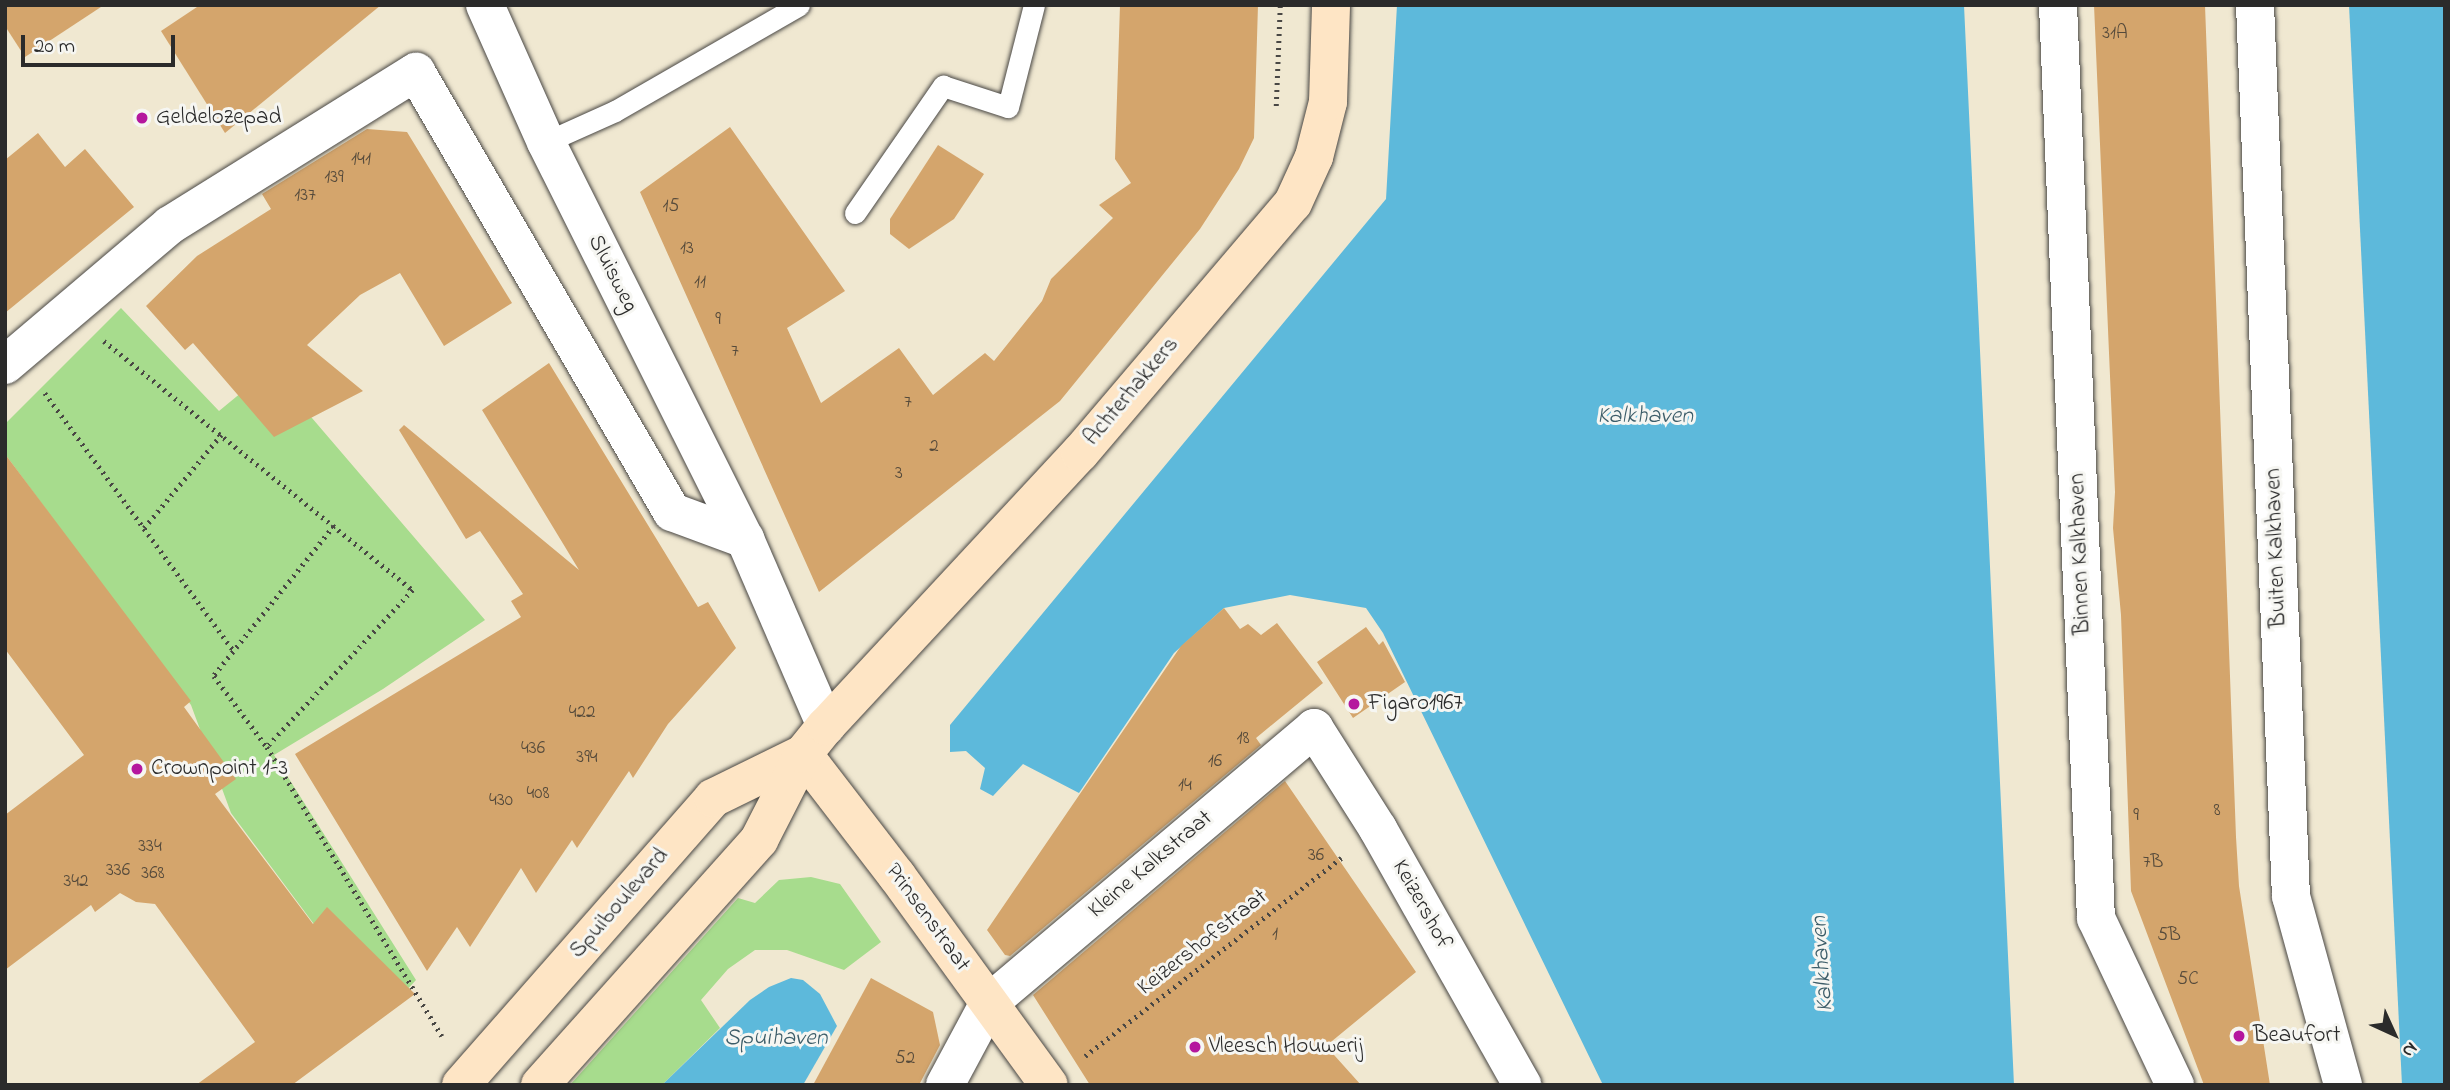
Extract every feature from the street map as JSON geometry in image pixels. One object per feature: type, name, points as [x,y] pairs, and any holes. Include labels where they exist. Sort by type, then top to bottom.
[{"type":"street","name":"Sluisweg","points":[[485,5],[546,142],[745,539],[815,740]]},
{"type":"street","name":"Achterhakkers","points":[[815,740],[1080,453],[1293,202],[1314,157],[1328,102],[1331,5]]},
{"type":"street","name":"Binnen Kalkhaven","points":[[2058,5],[2096,918],[2175,1085]]},
{"type":"street","name":"Buiten Kalkhaven","points":[[2255,5],[2291,896],[2343,1085]]},
{"type":"street","points":[[11,360],[170,225],[416,72],[672,512],[745,539]]},
{"type":"street","name":"Keizershof","points":[[1314,728],[1378,829],[1522,1085]]},
{"type":"street","name":"Kleine Kalkstraat","points":[[989,1003],[1314,728]]},
{"type":"street","name":"Prinsenstraat","points":[[815,740],[989,1003],[1048,1084]]},
{"type":"street","name":"Spuiboulevard","points":[[464,1081],[713,798],[815,740]]},
{"type":"street","points":[[540,1085],[759,840],[815,740]]},
{"type":"street","points":[[945,1085],[989,1003]]},
{"type":"lane","points":[[546,142],[615,111],[799,5]]},
{"type":"lane","points":[[855,213],[943,86],[1008,107],[1034,5]]},
{"type":"path","points":[[68,312],[413,590],[267,747]]},
{"type":"path","points":[[11,360],[144,528],[234,651]]},
{"type":"path","points":[[144,528],[221,435]]},
{"type":"path","points":[[334,526],[214,676],[267,747],[464,1081]]},
{"type":"path","name":"Keizershofstraat","points":[[1048,1084],[1378,829]]},
{"type":"green space","points":[[121,308],[219,411],[270,369],[485,620],[383,689],[274,755],[416,980],[380,1019],[375,1006],[231,813],[191,705],[5,454],[5,424]]},
{"type":"green space","points":[[811,877],[840,884],[881,942],[844,970],[787,950],[755,950],[728,969],[701,1000],[720,1028],[662,1085],[570,1085],[738,898],[755,903],[779,880]]},
{"type":"water","name":"Kalkhaven","points":[[1397,5],[1964,5],[2014,1085],[1603,1085],[1383,633],[1366,608],[1290,595],[1224,608],[1174,653],[1079,793],[1023,764],[993,796],[980,789],[985,768],[966,751],[950,752],[950,725],[1386,199]]},
{"type":"water","points":[[2349,5],[2445,5],[2445,1085],[2402,1085]]},
{"type":"water","name":"Spuihaven","points":[[791,978],[803,980],[820,994],[837,1026],[803,1085],[662,1085],[750,1000],[769,987]]},
{"type":"building","points":[[5,5],[104,5],[25,57],[5,26]]},
{"type":"building","points":[[200,5],[381,5],[225,133],[161,31]]},
{"type":"building","points":[[1120,5],[1258,5],[1254,138],[1239,169],[1200,229],[1060,401],[819,592],[640,192],[730,127],[845,291],[787,328],[821,403],[899,348],[933,395],[985,353],[994,361],[1042,301],[1051,279],[1113,218],[1099,205],[1131,183],[1115,159]]},
{"type":"building","points":[[2094,5],[2205,5],[2236,837],[2239,886],[2270,1085],[2204,1085],[2131,891],[2121,615],[2113,528],[2115,492]]},
{"type":"building","points":[[367,129],[407,132],[512,303],[444,346],[400,273],[360,295],[307,345],[363,391],[274,437],[193,343],[185,350],[146,306],[197,256],[271,209],[262,194]]},
{"type":"building","points":[[38,133],[65,167],[85,149],[134,207],[5,313],[5,160]]},
{"type":"building","points":[[938,145],[984,174],[954,219],[909,249],[890,234],[890,219]]},
{"type":"building","points":[[549,363],[698,607],[708,602],[736,648],[668,724],[633,778],[629,771],[577,848],[572,840],[536,893],[521,868],[470,947],[457,927],[427,971],[295,754],[521,617],[511,601],[523,594],[480,531],[466,539],[399,430],[404,425],[579,570],[482,410]]},
{"type":"building","name":"Crownpoint 1-3","points":[[5,454],[191,701],[184,707],[236,779],[215,794],[313,924],[327,907],[415,994],[292,1085],[196,1085],[255,1042],[155,904],[136,902],[120,893],[95,912],[91,905],[5,970],[5,815],[84,755],[5,649]]},
{"type":"building","points":[[1224,608],[1240,629],[1248,624],[1261,635],[1277,623],[1323,683],[1256,738],[1261,745],[1010,956],[1005,955],[987,930],[1181,646]]},
{"type":"building","points":[[1366,627],[1379,645],[1383,641],[1405,682],[1353,718],[1317,662]]},
{"type":"building","points":[[1285,781],[1416,972],[1326,1046],[1361,1085],[1090,1085],[1033,995]]},
{"type":"building","points":[[871,978],[933,1012],[940,1045],[919,1085],[813,1085]]},
{"type":"place","name":"Geldelozepad","points":[[142,118]]},
{"type":"place","name":"Figaro1967","points":[[1354,704]]},
{"type":"place","name":"Crownpoint 1-3","points":[[137,769]]},
{"type":"place","name":"Beaufort","points":[[2239,1036]]},
{"type":"place","name":"Vleesch Houwerij","points":[[1195,1047]]}]
